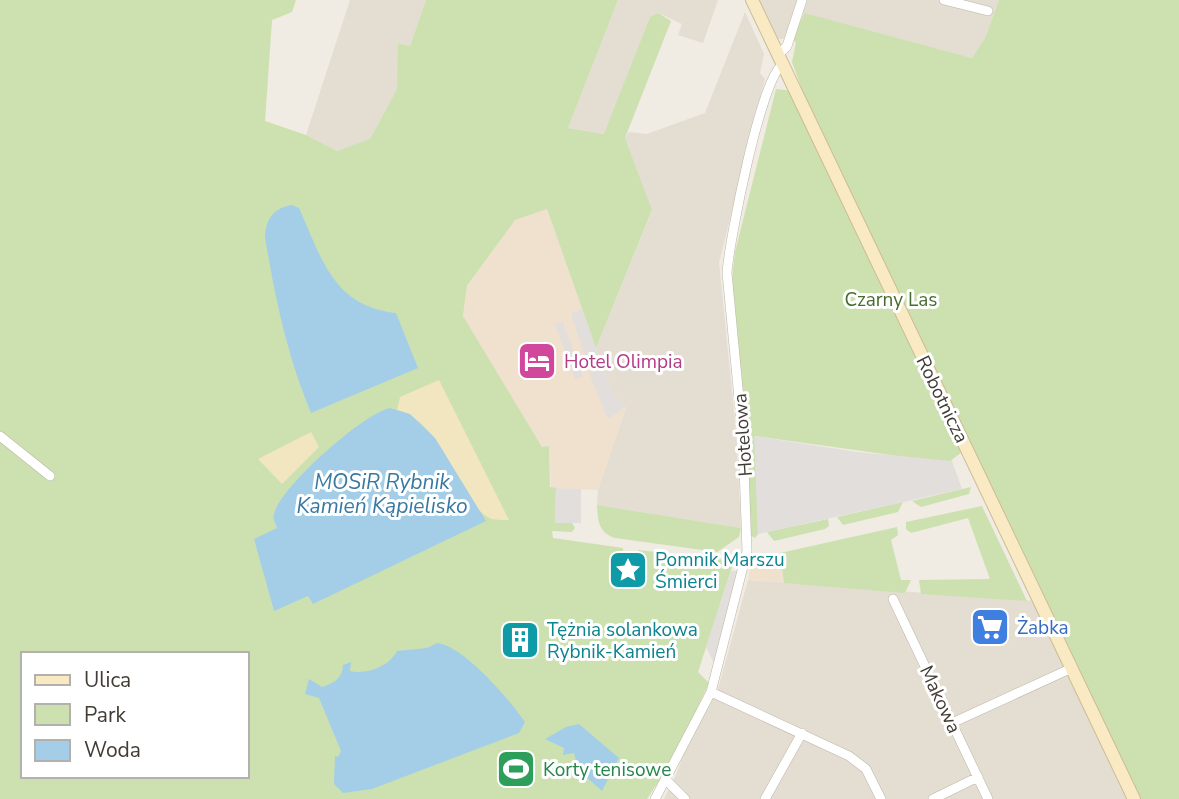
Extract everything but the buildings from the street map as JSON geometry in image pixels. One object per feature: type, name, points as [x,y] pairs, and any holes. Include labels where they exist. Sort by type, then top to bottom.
[{"type":"street","name":"Robotnicza","points":[[752,0],[1134,799]]},
{"type":"street","name":"Hotelowa","points":[[655,799],[667,781],[711,692],[747,551],[743,440],[727,273],[729,246],[763,107],[802,0]]},
{"type":"street","points":[[944,0],[988,11]]},
{"type":"street","points":[[0,436],[50,476]]},
{"type":"street","name":"Makowa","points":[[893,599],[989,799]]},
{"type":"street","points":[[952,723],[1072,668]]},
{"type":"street","points":[[711,692],[858,761],[866,769],[881,799]]},
{"type":"street","points":[[765,799],[802,733]]},
{"type":"street","points":[[933,799],[978,776]]},
{"type":"street","points":[[667,781],[685,799]]},
{"type":"shaded area","points":[[350,0],[426,0],[410,46],[399,43],[397,89],[370,139],[337,151],[306,135]]},
{"type":"shaded area","points":[[618,0],[718,0],[703,43],[678,35],[682,24],[658,13],[650,17],[605,134],[568,128]]},
{"type":"shaded area","points":[[759,0],[999,0],[985,38],[972,58],[794,11],[784,39],[778,39]]},
{"type":"shaded area","points":[[745,12],[764,54],[760,73],[765,79],[719,263],[736,431],[741,528],[597,505],[598,489],[626,408],[612,392],[596,348],[652,211],[625,138],[629,132],[647,134],[705,113]]},
{"type":"shaded area","name":"Hotel Olimpia","points":[[547,209],[612,392],[626,408],[598,490],[551,488],[549,447],[542,447],[463,317],[467,287],[515,219]]},
{"type":"shaded area","points":[[582,309],[600,359],[587,363],[571,313]]},
{"type":"shaded area","points":[[563,322],[583,377],[575,379],[555,324]]},
{"type":"shaded area","points":[[603,368],[612,392],[625,407],[608,419],[589,373]]},
{"type":"shaded area","points":[[754,436],[857,452],[952,461],[962,489],[758,534]]},
{"type":"shaded area","points":[[556,488],[581,489],[581,523],[555,523]]},
{"type":"shaded area","points":[[780,553],[784,583],[748,580],[752,560]]},
{"type":"shaded area","points":[[731,571],[738,571],[714,663],[706,647]]},
{"type":"shaded area","points":[[748,580],[1034,601],[1138,799],[664,799],[676,775],[709,683],[717,693]]},
{"type":"green space","points":[[0,0],[296,0],[292,12],[272,20],[265,121],[306,135],[337,151],[370,139],[397,89],[398,43],[410,46],[426,0],[618,0],[568,128],[604,134],[650,17],[658,13],[671,21],[625,138],[652,210],[596,348],[547,209],[515,220],[467,286],[463,316],[542,447],[549,446],[550,487],[556,488],[555,523],[572,523],[575,528],[572,532],[552,531],[553,538],[623,548],[620,577],[634,578],[638,550],[734,561],[698,672],[709,683],[672,761],[647,799],[0,799]]},
{"type":"green space","name":"Czarny Las","points":[[999,0],[1179,0],[1179,799],[1138,799],[963,451],[948,463],[755,436],[758,534],[755,538],[750,535],[748,447],[732,280],[735,252],[776,89],[803,92],[792,62],[796,43],[793,39],[804,13],[972,58],[985,38]]},
{"type":"green space","points":[[971,487],[969,494],[921,507],[912,501]]},
{"type":"green space","points":[[903,502],[898,512],[843,525],[837,517]]},
{"type":"green space","points":[[597,505],[741,528],[739,537],[717,552],[615,538],[602,529]]},
{"type":"green space","points":[[982,506],[1027,601],[921,594],[919,580],[990,579],[968,518],[911,533],[906,529],[906,522]]},
{"type":"green space","points":[[828,519],[829,526],[825,529],[774,541],[767,532]]},
{"type":"green space","points":[[897,527],[898,535],[891,540],[901,580],[911,580],[905,593],[784,583],[780,553]]},
{"type":"sand","points":[[439,380],[509,520],[492,519],[481,512],[429,432],[415,419],[397,410],[400,397]]},
{"type":"sand","points":[[311,432],[319,447],[282,484],[258,459]]},
{"type":"water","points":[[292,205],[299,208],[323,262],[344,290],[375,309],[396,313],[418,368],[311,413],[283,326],[265,237],[272,215]]},
{"type":"water","name":"MOSiR Rybnik Kamień Kąpielisko","points":[[390,408],[410,414],[435,438],[486,521],[313,604],[308,596],[274,611],[254,539],[277,528],[274,516],[280,502],[306,470],[343,437]]},
{"type":"water","points":[[437,643],[460,653],[498,688],[525,722],[519,733],[372,789],[343,793],[334,784],[335,756],[338,757],[341,751],[319,698],[305,694],[309,679],[322,687],[337,680],[343,665],[351,662],[350,671],[370,670],[389,661],[397,651],[427,648]]},
{"type":"water","points":[[579,724],[619,758],[602,791],[578,770],[574,753],[563,755],[564,748],[545,739],[566,727]]},
{"type":"place","name":"Hotel Olimpia","points":[[537,361]]},
{"type":"place","name":"Pomnik Marszu Śmierci","points":[[628,570]]},
{"type":"place","name":"Żabka","points":[[990,627]]},
{"type":"place","name":"Tężnia solankowa Rybnik-Kamień","points":[[520,640]]},
{"type":"place","name":"Korty tenisowe","points":[[516,769]]}]
